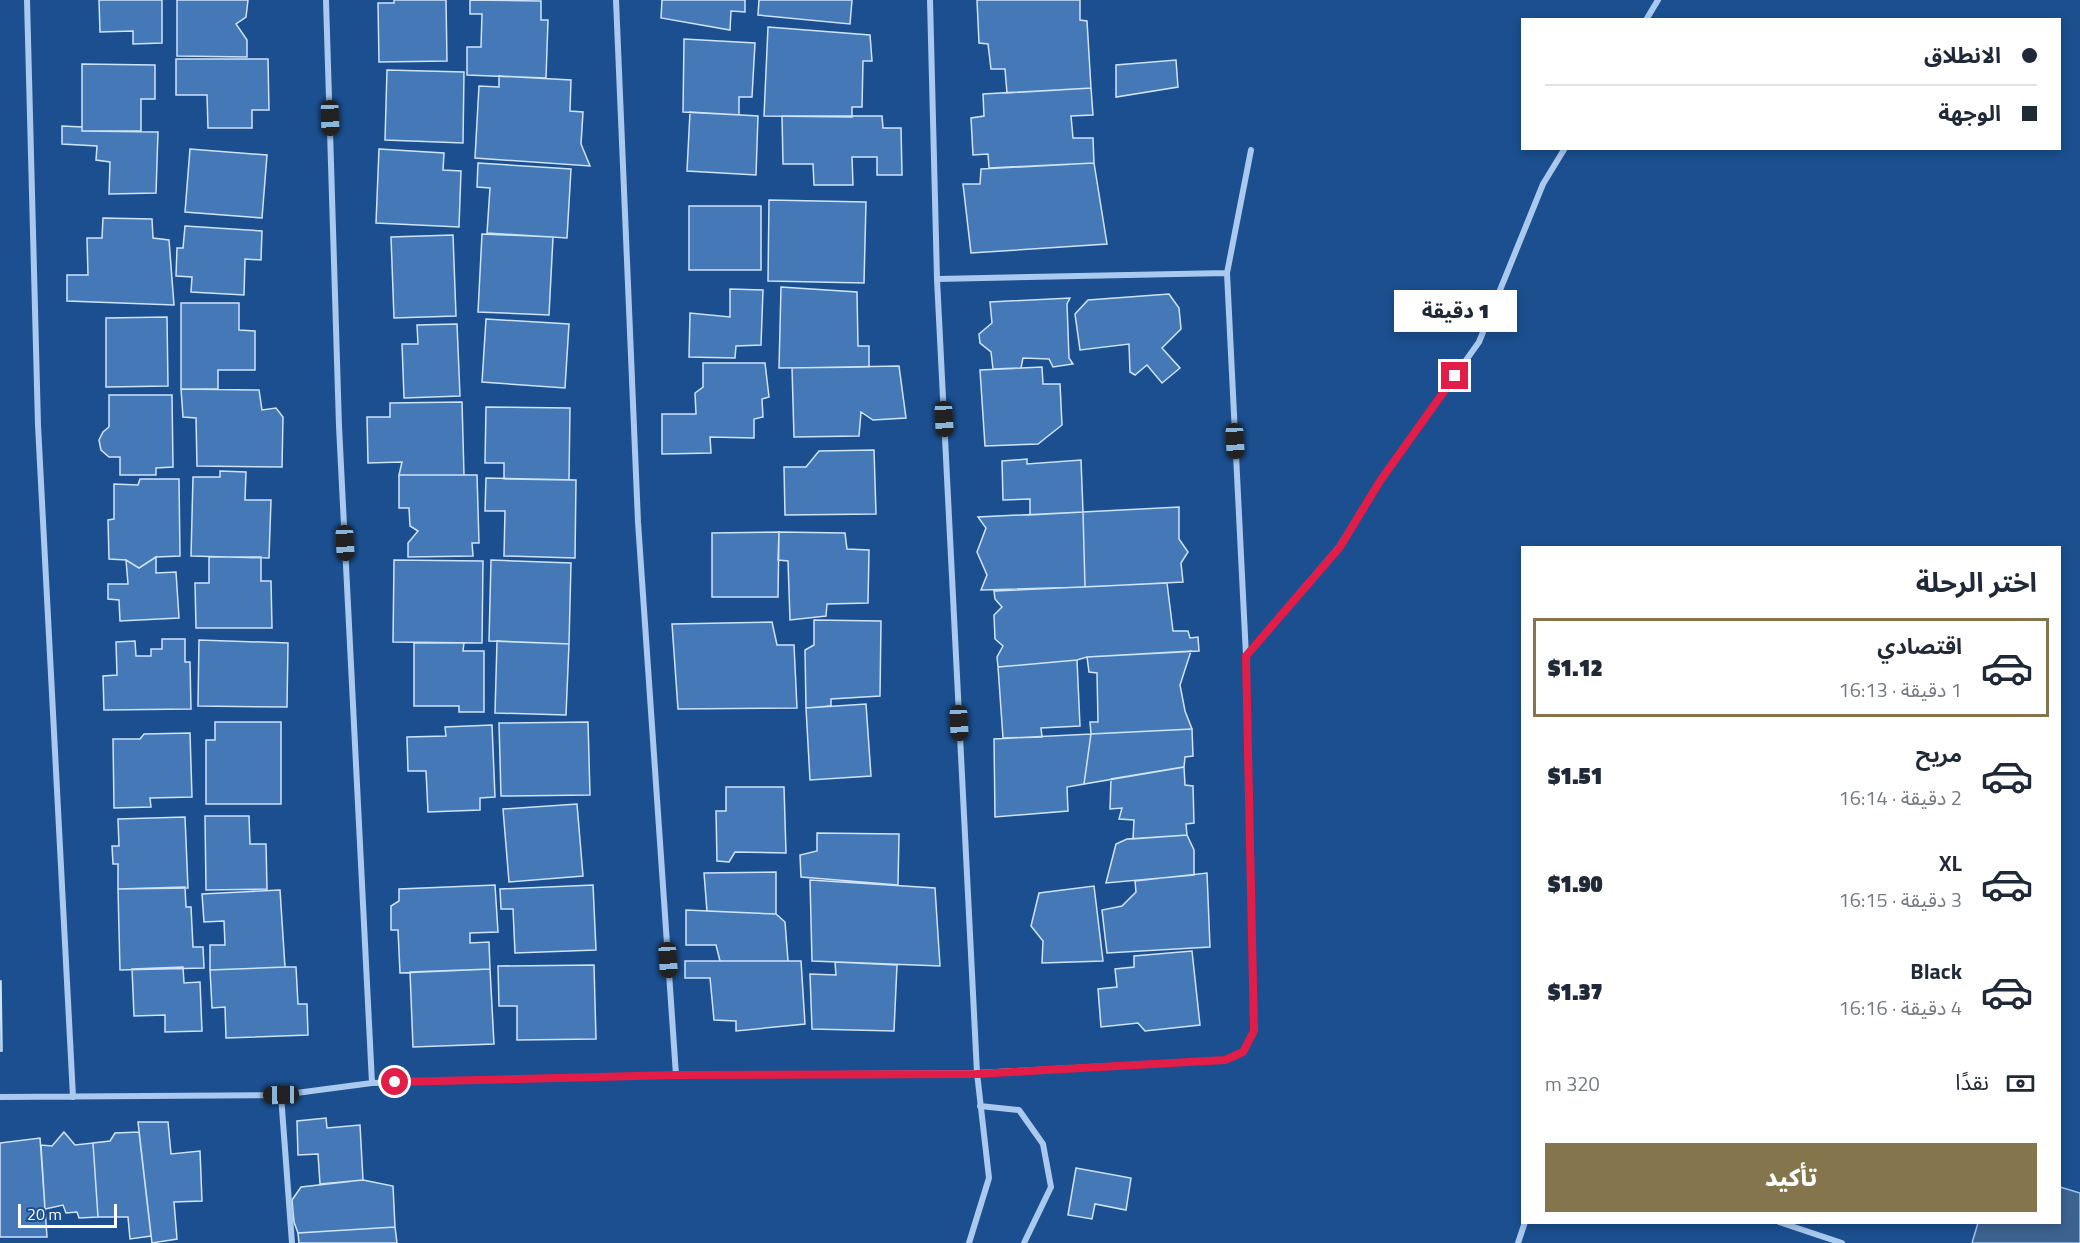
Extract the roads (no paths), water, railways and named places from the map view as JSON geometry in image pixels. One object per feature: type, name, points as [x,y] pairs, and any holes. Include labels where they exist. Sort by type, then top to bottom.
[{"type":"street","points":[[27,0],[38,425],[73,1097]]},
{"type":"street","points":[[326,0],[339,426],[372,1083]]},
{"type":"street","points":[[616,0],[638,522],[676,1075]]},
{"type":"street","points":[[930,0],[937,279],[977,1074],[989,1178],[969,1243]]},
{"type":"street","points":[[1647,18],[1658,0]]},
{"type":"street","points":[[0,1097],[281,1095],[372,1083],[676,1075],[977,1074],[1225,1060],[1243,1052],[1254,1031],[1246,656],[1227,273],[1251,150]]},
{"type":"street","points":[[1246,656],[1340,547],[1380,481],[1479,342],[1543,184],[1564,150]]},
{"type":"street","points":[[937,279],[1227,273]]},
{"type":"street","points":[[281,1095],[292,1243]]},
{"type":"street","points":[[980,1106],[1020,1110],[1043,1144],[1050,1187],[1023,1243]]},
{"type":"street","points":[[1518,1243],[1524,1224]]},
{"type":"street","points":[[1785,1224],[1842,1243]]},
{"type":"water","points":[[2061,1187],[2080,1193],[2080,1243],[1972,1243],[1978,1224],[2061,1224]]}]
